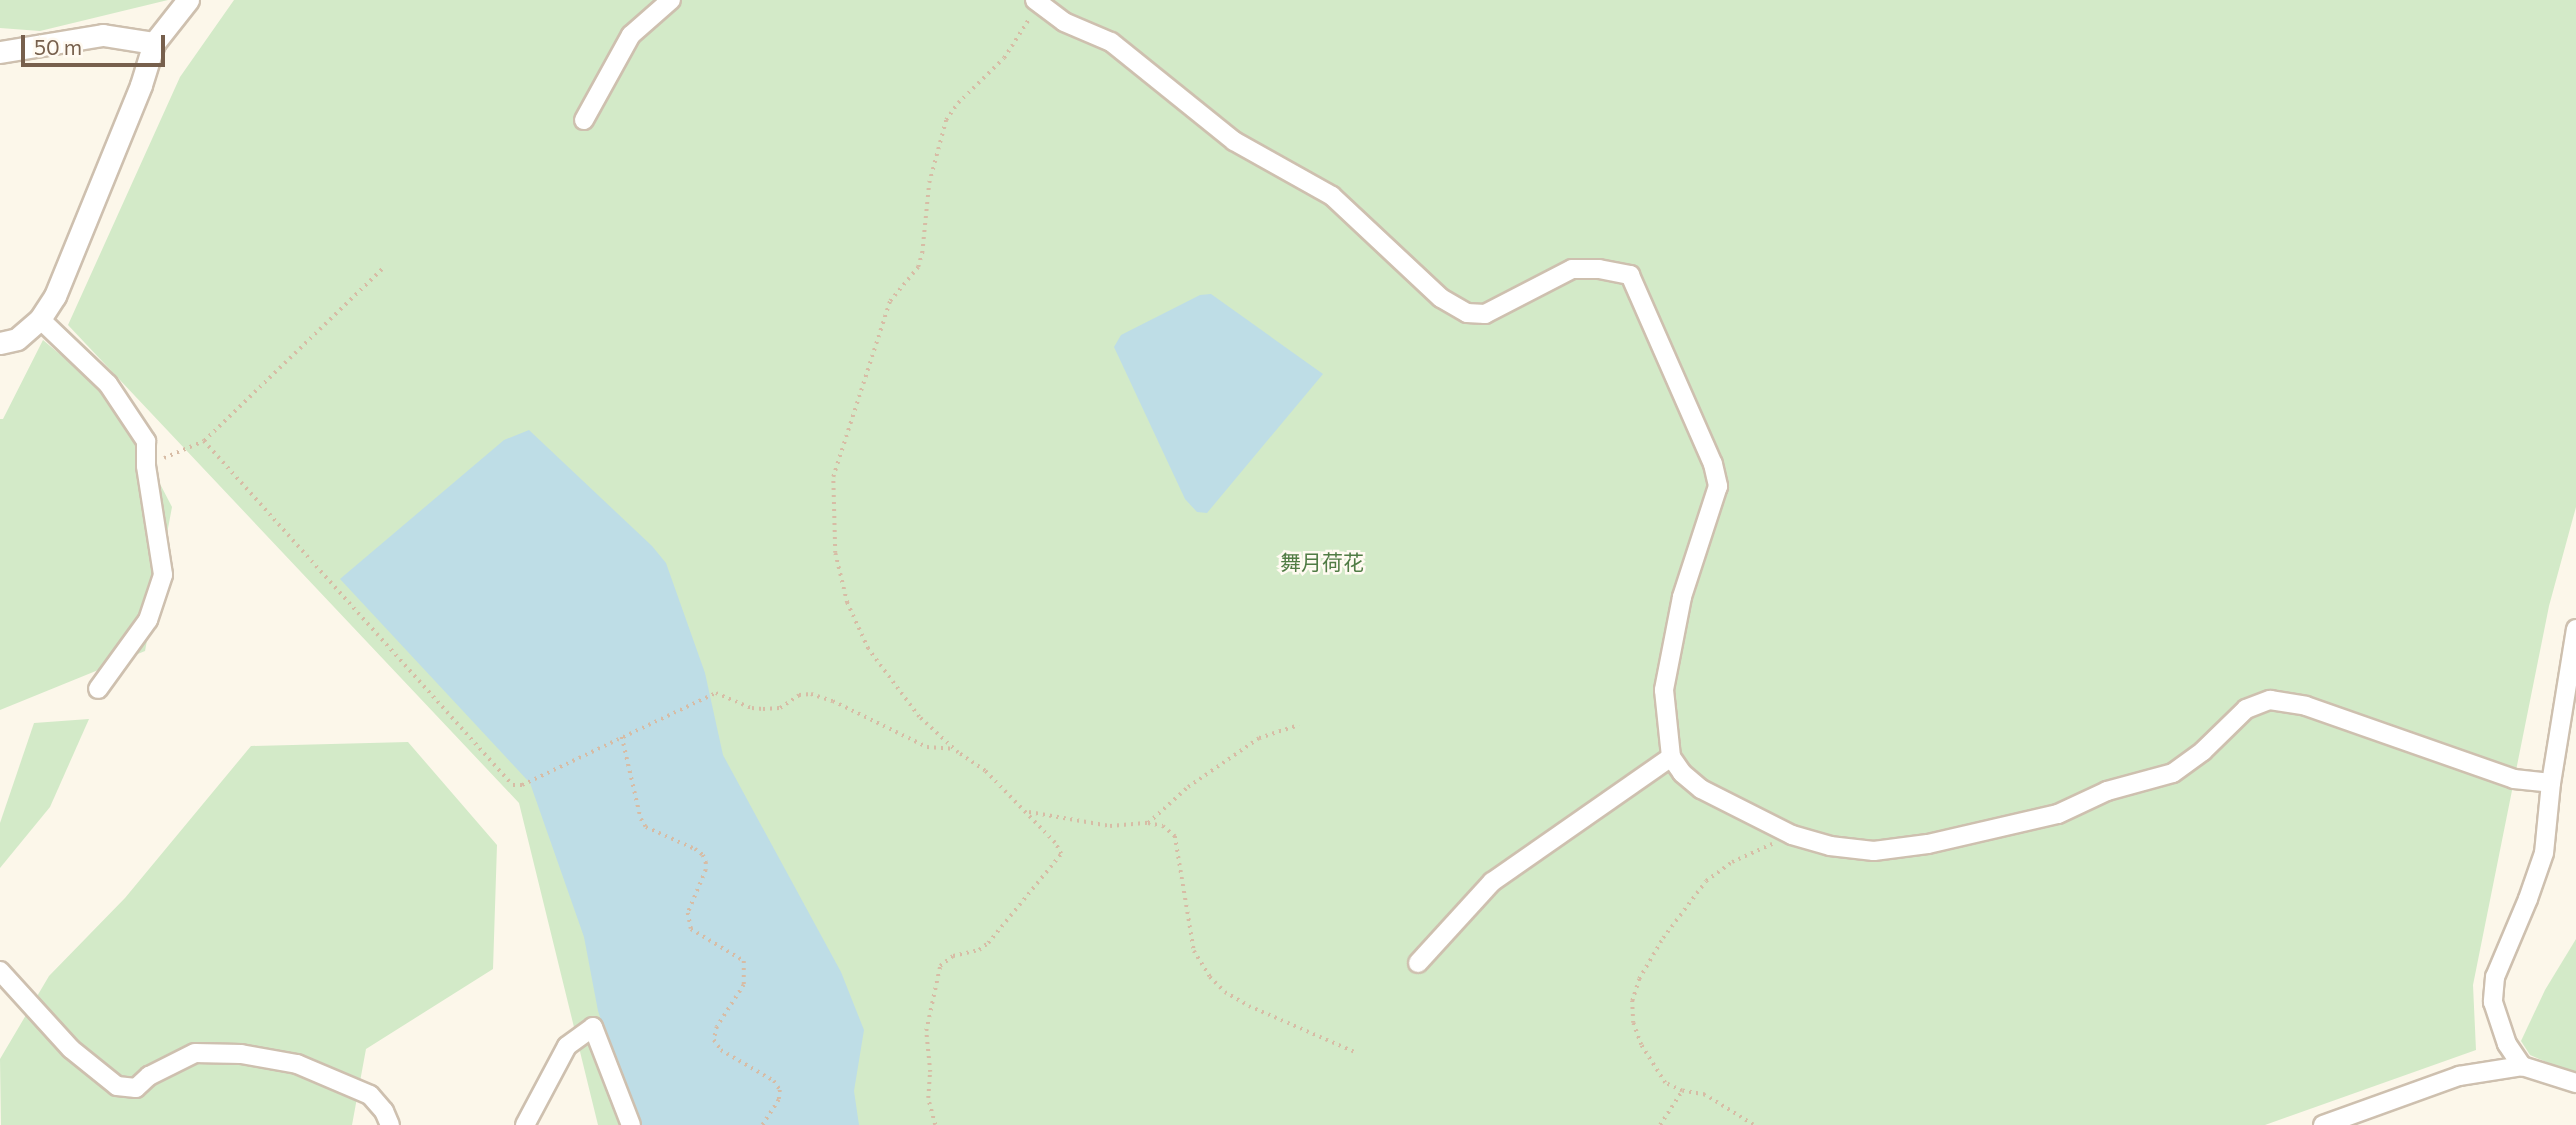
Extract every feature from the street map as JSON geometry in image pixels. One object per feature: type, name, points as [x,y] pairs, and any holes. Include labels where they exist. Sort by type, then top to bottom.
[{"type":"street","points":[[0,343],[17,339],[40,319],[55,296],[141,85],[154,43],[188,0]]},
{"type":"street","points":[[584,120],[631,35],[671,0]]},
{"type":"street","points":[[1036,1],[1064,22],[1111,42],[1234,141],[1332,197],[1441,298],[1467,313],[1485,314],[1572,269],[1599,269],[1630,275],[1713,464],[1718,486],[1682,597],[1664,690],[1671,757],[1682,773],[1701,789],[1792,835],[1830,846],[1874,851],[1928,844],[2058,814],[2107,791],[2173,773],[2203,751],[2246,709],[2270,700],[2306,706],[2514,779],[2551,783]]},
{"type":"street","points":[[0,52],[103,34],[154,43]]},
{"type":"street","points":[[40,319],[108,384],[146,441],[146,466],[163,575],[148,620],[99,689]]},
{"type":"street","points":[[2522,1066],[2507,1044],[2493,1002],[2495,977],[2529,900],[2544,853],[2551,783],[2576,629]]},
{"type":"street","points":[[1418,963],[1492,882],[1671,757]]},
{"type":"street","points":[[0,971],[71,1049],[117,1086],[136,1088],[149,1076],[195,1054],[241,1054],[297,1064],[370,1094],[384,1111],[390,1125]]},
{"type":"street","points":[[525,1125],[567,1046],[593,1027],[631,1125]]},
{"type":"street","points":[[2323,1125],[2459,1076],[2522,1066],[2576,1083]]},
{"type":"path","points":[[935,1125],[928,1098],[930,1072],[926,1031],[940,967],[953,956],[979,950],[988,943],[1061,854],[1055,843],[1027,812],[985,771],[954,749],[919,717],[868,649],[852,614],[835,553],[833,477],[890,301],[918,267],[929,183],[946,120],[958,103],[1003,58],[1036,1]]},
{"type":"path","points":[[146,466],[204,441],[384,267]]},
{"type":"path","points":[[204,441],[513,785],[522,785],[716,693],[752,708],[763,709],[779,708],[799,695],[811,694],[833,701],[927,747],[954,749]]},
{"type":"path","points":[[1147,823],[1188,787],[1259,738],[1299,725]]},
{"type":"path","points":[[622,737],[641,819],[646,827],[704,855],[706,870],[688,913],[691,929],[744,961],[744,985],[717,1027],[714,1040],[721,1050],[774,1081],[780,1090],[779,1100],[763,1125]]},
{"type":"path","points":[[1027,812],[1110,826],[1147,823],[1163,826],[1175,836],[1194,951],[1210,977],[1225,992],[1249,1006],[1357,1053]]},
{"type":"path","points":[[1753,1125],[1705,1095],[1682,1091],[1665,1083],[1641,1045],[1633,1023],[1632,1000],[1639,979],[1663,938],[1706,881],[1732,862],[1792,835]]},
{"type":"path","points":[[1660,1125],[1682,1091]]},
{"type":"green space","points":[[0,0],[168,0],[40,31],[0,28]]},
{"type":"green space","name":"舞月荷花","points":[[234,0],[2576,0],[2576,507],[2549,606],[2473,985],[2476,1050],[2265,1125],[598,1125],[519,803],[68,325],[180,77]]},
{"type":"green space","points":[[43,340],[118,403],[172,507],[145,651],[0,710],[0,419],[3,419]]},
{"type":"green space","points":[[89,719],[50,807],[0,868],[0,823],[34,723]]},
{"type":"green space","points":[[408,742],[497,845],[493,969],[366,1049],[352,1125],[1,1125],[0,1059],[49,976],[125,898],[251,746]]},
{"type":"green space","points":[[2576,939],[2576,1075],[2530,1055],[2521,1041],[2545,990]]},
{"type":"water","points":[[1211,294],[1323,374],[1207,513],[1197,512],[1185,499],[1114,347],[1121,335],[1200,295]]},
{"type":"water","points":[[529,430],[652,546],[666,563],[705,673],[723,755],[841,972],[864,1030],[854,1091],[859,1125],[637,1125],[598,1011],[584,937],[530,783],[340,579],[504,440]]}]
